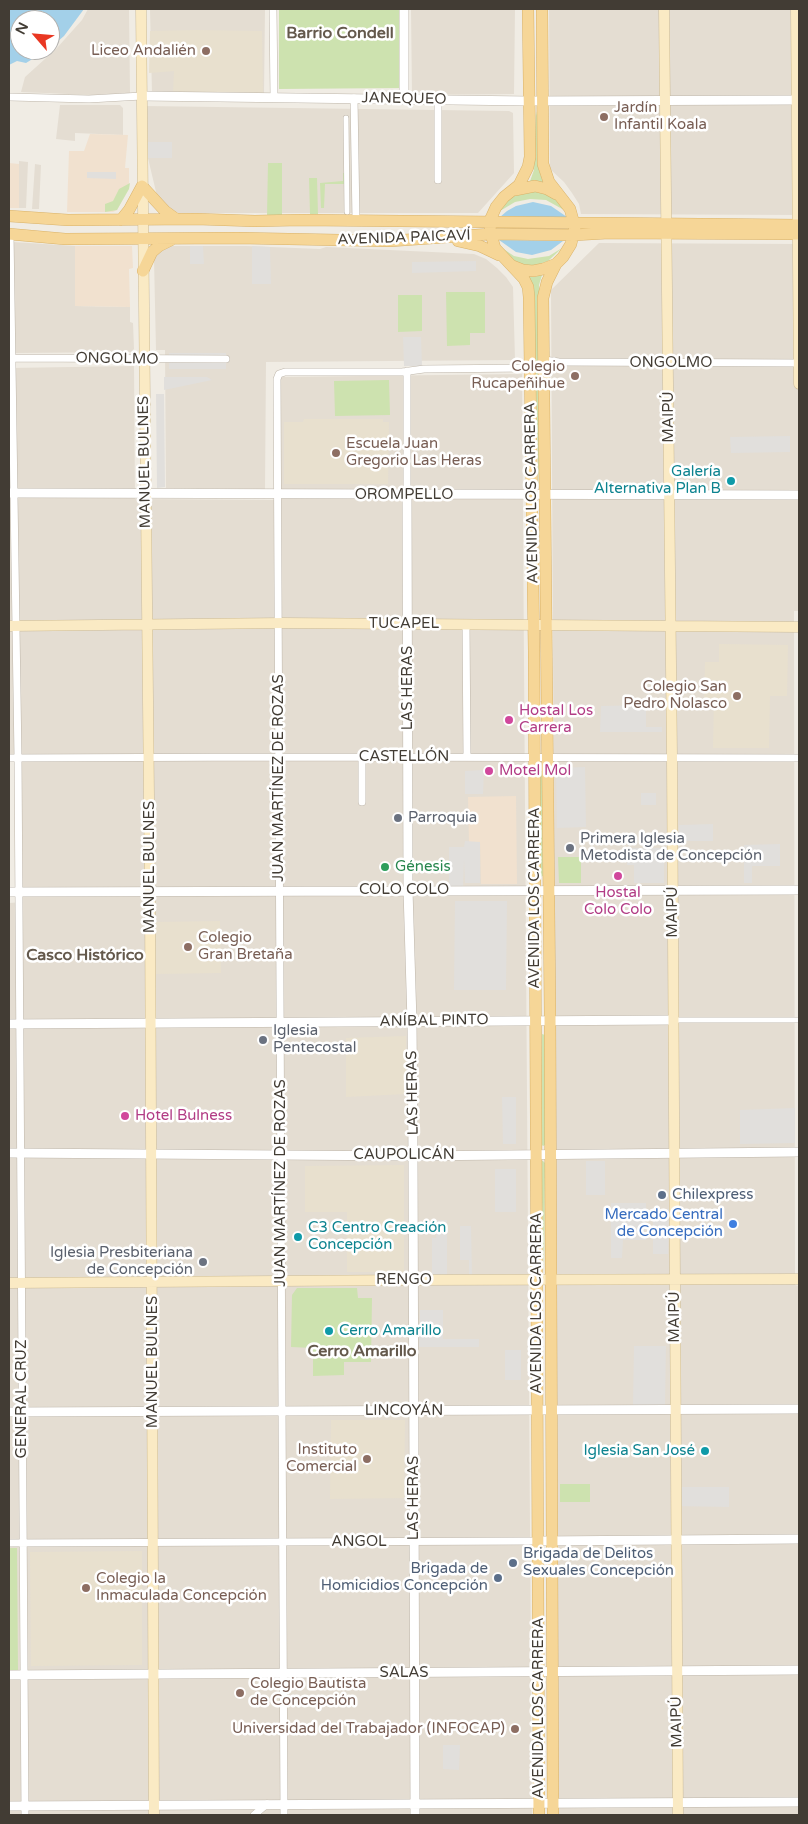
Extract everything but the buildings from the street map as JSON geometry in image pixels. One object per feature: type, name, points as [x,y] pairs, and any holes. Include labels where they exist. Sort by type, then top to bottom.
[{"type":"main road","name":"MANUEL BULNES","points":[[141,9],[152,1154],[154,1810]]},
{"type":"main road","points":[[490,228],[496,206],[522,181],[528,167],[528,9]]},
{"type":"main road","name":"AVENIDA LOS CARRERA","points":[[542,9],[543,164],[549,182],[568,205],[574,223],[574,235],[569,249],[556,264],[544,293],[550,1020],[553,1815]]},
{"type":"main road","name":"MAIPÚ","points":[[664,9],[670,495],[678,1815]]},
{"type":"main road","points":[[796,9],[799,384]]},
{"type":"main road","points":[[121,220],[129,210],[142,186],[165,211],[176,219]]},
{"type":"main road","points":[[511,192],[522,187],[535,186],[547,189],[558,195]]},
{"type":"main road","name":"AVENIDA PAICAVÍ","points":[[9,216],[68,220],[356,220],[574,235],[667,229]]},
{"type":"main road","name":"AVENIDA PAICAVÍ","points":[[9,234],[65,239],[249,238],[390,241],[434,239],[490,228],[574,223],[667,229],[798,229]]},
{"type":"main road","name":"AVENIDA LOS CARRERA","points":[[490,228],[495,248],[524,279],[529,292],[536,1020],[539,1815]]},
{"type":"main road","points":[[143,270],[155,249],[175,239]]},
{"type":"main road","points":[[434,239],[474,244],[523,270],[533,271],[556,264]]},
{"type":"main road","name":"TUCAPEL","points":[[12,626],[278,623],[799,627]]},
{"type":"main road","name":"RENGO","points":[[9,1282],[799,1280]]},
{"type":"street","points":[[273,9],[274,98]]},
{"type":"street","points":[[404,9],[404,99]]},
{"type":"street","name":"JANEQUEO","points":[[10,96],[89,99],[142,96],[666,101],[798,100]]},
{"type":"street","points":[[354,98],[356,220]]},
{"type":"street","points":[[438,99],[438,180]]},
{"type":"street","points":[[346,118],[347,212]]},
{"type":"street","name":"GENERAL CRUZ","points":[[9,234],[12,626],[18,758],[25,1815]]},
{"type":"street","name":"ONGOLMO","points":[[10,358],[226,359]]},
{"type":"street","name":"ONGOLMO","points":[[544,360],[559,362],[799,363]]},
{"type":"street","points":[[407,372],[418,370],[530,368]]},
{"type":"street","name":"JUAN MARTÍNEZ DE ROZAS","points":[[284,1815],[285,1674],[276,379],[281,372],[407,372]]},
{"type":"street","name":"LAS HERAS","points":[[407,372],[408,890],[412,1022],[414,1280],[415,1815]]},
{"type":"street","name":"OROMPELLO","points":[[11,493],[146,492],[532,496],[799,495]]},
{"type":"street","points":[[466,624],[467,757]]},
{"type":"street","points":[[362,757],[362,802]]},
{"type":"street","name":"CASTELLÓN","points":[[9,758],[799,758]]},
{"type":"street","name":"COLO COLO","points":[[9,892],[535,889],[799,890]]},
{"type":"street","name":"ANÍBAL PINTO","points":[[9,1024],[799,1020]]},
{"type":"street","name":"CAUPOLICÁN","points":[[9,1154],[413,1156],[799,1152]]},
{"type":"street","name":"LINCOYÁN","points":[[9,1412],[799,1409]]},
{"type":"street","name":"ANGOL","points":[[9,1543],[153,1544],[799,1539]]},
{"type":"street","name":"SALAS","points":[[9,1675],[799,1670]]},
{"type":"street","points":[[9,1806],[154,1810],[267,1804],[799,1802]]},
{"type":"street","points":[[254,1815],[267,1804]]},
{"type":"shaded area","points":[[88,9],[129,9],[130,93],[91,95],[21,92],[25,77],[44,60],[60,60],[60,45],[82,20]]},
{"type":"shaded area","name":"Liceo Andalién","points":[[150,9],[265,9],[264,93],[152,93]]},
{"type":"shaded area","points":[[411,9],[515,9],[514,94],[412,95]]},
{"type":"shaded area","points":[[549,9],[799,9],[799,215],[581,214],[579,204],[572,193],[564,182],[550,169]]},
{"type":"shaded area","name":"Liceo Andalién","points":[[150,31],[262,31],[263,93],[173,94],[174,71],[149,73]]},
{"type":"shaded area","points":[[60,105],[120,105],[123,108],[123,135],[75,133],[75,141],[56,139]]},
{"type":"shaded area","points":[[144,106],[509,111],[513,113],[514,173],[478,213],[178,213],[171,211],[157,196],[147,154]]},
{"type":"shaded area","points":[[90,134],[128,135],[125,168],[129,168],[129,187],[117,210],[113,212],[67,212],[69,151],[84,151]]},
{"type":"shaded area","points":[[146,142],[172,142],[172,158],[147,158]]},
{"type":"shaded area","points":[[19,161],[28,162],[26,208],[19,208]]},
{"type":"shaded area","points":[[9,163],[19,164],[19,208],[9,208]]},
{"type":"shaded area","points":[[35,164],[41,165],[39,209],[32,209]]},
{"type":"shaded area","points":[[87,172],[116,172],[116,179],[87,178]]},
{"type":"shaded area","points":[[13,242],[75,246],[76,306],[130,307],[134,349],[131,352],[15,353]]},
{"type":"shaded area","points":[[599,243],[799,244],[799,611],[794,611],[795,1285],[799,1286],[799,1815],[559,1815],[556,1667],[551,290]]},
{"type":"shaded area","points":[[75,246],[132,246],[133,268],[129,269],[130,307],[75,306]]},
{"type":"shaded area","points":[[171,246],[246,246],[320,249],[326,247],[474,254],[486,259],[497,268],[513,287],[515,360],[266,362],[265,489],[166,488],[165,350],[156,350],[154,259],[160,251]]},
{"type":"shaded area","points":[[190,246],[203,246],[204,264],[190,264]]},
{"type":"shaded area","points":[[252,246],[270,247],[271,284],[252,284]]},
{"type":"shaded area","points":[[476,261],[476,271],[412,273],[412,262]]},
{"type":"shaded area","points":[[403,337],[421,337],[422,366],[404,366]]},
{"type":"shaded area","points":[[169,353],[226,353],[226,369],[169,369]]},
{"type":"shaded area","points":[[134,366],[135,499],[279,500],[280,377],[522,374],[532,1815],[9,1815],[9,903],[23,902],[21,754],[9,754],[9,368]]},
{"type":"shaded area","points":[[164,377],[207,377],[212,380],[164,390]]},
{"type":"shaded area","points":[[156,394],[164,394],[165,487],[157,488]]},
{"type":"shaded area","name":"Escuela Juan Gregorio Las Heras","points":[[304,419],[383,419],[383,422],[389,422],[388,484],[284,484],[284,422],[303,422]]},
{"type":"shaded area","points":[[790,436],[790,452],[731,453],[730,437]]},
{"type":"shaded area","name":"Colegio San Pedro Nolasco","points":[[719,644],[788,645],[787,696],[770,696],[769,748],[713,748],[714,700],[704,699],[705,662],[719,662]]},
{"type":"shaded area","points":[[646,705],[646,727],[662,727],[662,732],[600,732],[601,706]]},
{"type":"shaded area","points":[[585,767],[586,827],[557,828],[556,768]]},
{"type":"shaded area","points":[[484,770],[483,794],[465,794],[465,771]]},
{"type":"shaded area","points":[[641,793],[656,793],[656,805],[641,805]]},
{"type":"shaded area","points":[[516,796],[517,884],[481,884],[480,842],[469,842],[468,797]]},
{"type":"shaded area","points":[[713,824],[713,841],[679,841],[679,825]]},
{"type":"shaded area","points":[[465,841],[480,842],[480,883],[465,883],[464,860],[463,888],[449,887],[449,847],[464,847]]},
{"type":"shaded area","points":[[780,844],[780,866],[752,866],[752,883],[744,883],[744,845]]},
{"type":"shaded area","points":[[627,848],[664,848],[664,883],[634,883],[634,865],[627,865]]},
{"type":"shaded area","points":[[455,901],[507,901],[506,990],[454,990]]},
{"type":"shaded area","name":"Colegio Gran Bretaña","points":[[220,921],[221,973],[156,974],[155,922]]},
{"type":"shaded area","points":[[406,1036],[406,1094],[346,1097],[346,1038]]},
{"type":"shaded area","points":[[502,1097],[516,1097],[516,1144],[503,1144]]},
{"type":"shaded area","points":[[795,1108],[795,1143],[740,1144],[740,1110]]},
{"type":"shaded area","points":[[586,1161],[605,1161],[605,1195],[586,1195]]},
{"type":"shaded area","points":[[404,1165],[404,1272],[347,1272],[347,1212],[305,1212],[305,1166]]},
{"type":"shaded area","points":[[495,1169],[516,1169],[516,1212],[495,1212]]},
{"type":"shaded area","points":[[611,1203],[646,1203],[646,1240],[623,1240],[622,1258],[611,1258]]},
{"type":"shaded area","points":[[653,1209],[669,1209],[668,1254],[653,1254]]},
{"type":"shaded area","points":[[437,1220],[447,1220],[447,1276],[432,1276],[432,1238],[436,1238]]},
{"type":"shaded area","points":[[460,1226],[471,1226],[472,1275],[469,1275],[469,1260],[460,1260]]},
{"type":"shaded area","points":[[420,1310],[443,1310],[443,1339],[479,1339],[479,1347],[419,1347]]},
{"type":"shaded area","points":[[634,1346],[666,1346],[665,1406],[633,1405]]},
{"type":"shaded area","points":[[505,1350],[521,1350],[521,1380],[505,1380]]},
{"type":"shaded area","name":"Instituto Comercial","points":[[331,1420],[405,1420],[404,1498],[330,1499]]},
{"type":"shaded area","points":[[674,1487],[729,1487],[729,1507],[673,1506]]},
{"type":"shaded area","name":"Colegio la Inmaculada Concepción","points":[[142,1551],[142,1665],[31,1666],[30,1552]]},
{"type":"shaded area","points":[[443,1745],[460,1745],[459,1770],[443,1769]]},
{"type":"green space","points":[[279,9],[399,9],[400,88],[279,89]]},
{"type":"green space","points":[[536,111],[538,121],[538,166],[543,183],[529,184],[534,170]]},
{"type":"green space","points":[[268,163],[282,163],[282,216],[267,216]]},
{"type":"green space","points":[[343,173],[345,173],[345,184],[325,184],[324,208],[321,208],[320,183],[343,181]]},
{"type":"green space","points":[[309,178],[317,178],[318,214],[310,214]]},
{"type":"green space","points":[[130,183],[129,189],[117,210],[105,212],[105,204],[113,201],[119,189]]},
{"type":"green space","points":[[530,191],[544,193],[555,199],[564,210],[546,200],[530,199],[515,202],[500,211],[503,204],[514,195]]},
{"type":"green space","points":[[502,248],[514,256],[528,259],[549,256],[562,248],[548,261],[534,266],[522,265],[513,260]]},
{"type":"green space","points":[[542,275],[539,285],[539,492],[536,394],[528,276]]},
{"type":"green space","points":[[446,292],[485,292],[485,333],[470,333],[470,345],[447,346]]},
{"type":"green space","points":[[398,295],[422,295],[422,331],[398,332]]},
{"type":"green space","points":[[389,380],[390,415],[335,416],[334,381]]},
{"type":"green space","points":[[539,771],[542,771],[543,876],[540,877]]},
{"type":"green space","points":[[558,857],[581,857],[581,883],[559,883]]},
{"type":"green space","points":[[542,1034],[545,1035],[545,1145],[543,1146],[541,1144]]},
{"type":"green space","points":[[541,1161],[545,1163],[544,1274]]},
{"type":"green space","points":[[297,1288],[357,1288],[358,1298],[372,1298],[371,1362],[344,1362],[344,1375],[313,1376],[313,1348],[291,1347],[292,1295]]},
{"type":"green space","points":[[560,1484],[590,1484],[590,1502],[560,1502]]},
{"type":"green space","points":[[9,1548],[17,1548],[18,1671],[9,1671]]},
{"type":"water","points":[[9,9],[84,9],[60,39],[60,10],[10,10],[10,60],[31,60],[26,63],[17,61],[9,65]]},
{"type":"water","points":[[533,202],[551,206],[567,217],[500,217],[516,206]]},
{"type":"water","points":[[499,240],[563,241],[551,250],[532,255],[516,252]]},
{"type":"place","name":"Liceo Andalién","points":[[206,51]]},
{"type":"place","name":"Jardín Infantil Koala","points":[[604,117]]},
{"type":"place","name":"Colegio Rucapeñihue","points":[[575,376]]},
{"type":"place","name":"Escuela Juan Gregorio Las Heras","points":[[336,453]]},
{"type":"place","name":"Galería Alternativa Plan B","points":[[731,481]]},
{"type":"place","name":"Colegio San Pedro Nolasco","points":[[737,696]]},
{"type":"place","name":"Hostal Los Carrera","points":[[509,720]]},
{"type":"place","name":"Motel Mol","points":[[489,771]]},
{"type":"place","name":"Parroquia","points":[[398,818]]},
{"type":"place","name":"Primera Iglesia Metodista de Concepción","points":[[570,848]]},
{"type":"place","name":"Génesis","points":[[385,867]]},
{"type":"place","name":"Hostal Colo Colo","points":[[618,876]]},
{"type":"place","name":"Colegio Gran Bretaña","points":[[188,947]]},
{"type":"place","name":"Iglesia Pentecostal","points":[[263,1040]]},
{"type":"place","name":"Hotel Bulness","points":[[125,1116]]},
{"type":"place","name":"Chilexpress","points":[[662,1195]]},
{"type":"place","name":"Mercado Central de Concepción","points":[[733,1224]]},
{"type":"place","name":"C3 Centro Creación Concepción","points":[[298,1237]]},
{"type":"place","name":"Iglesia Presbiteriana de Concepción","points":[[203,1262]]},
{"type":"place","name":"Cerro Amarillo","points":[[329,1331]]},
{"type":"place","name":"Iglesia San José","points":[[705,1451]]},
{"type":"place","name":"Instituto Comercial","points":[[367,1459]]},
{"type":"place","name":"Brigada de Delitos Sexuales Concepción","points":[[513,1563]]},
{"type":"place","name":"Brigada de Homicidios Concepción","points":[[498,1578]]},
{"type":"place","name":"Colegio la Inmaculada Concepción","points":[[86,1588]]},
{"type":"place","name":"Colegio Bautista de Concepción","points":[[240,1693]]},
{"type":"place","name":"Universidad del Trabajador (INFOCAP)","points":[[515,1729]]},
{"type":"district","name":"Barrio Condell","points":[[340,34]]},
{"type":"district","name":"Casco Histórico","points":[[85,956]]},
{"type":"district","name":"Cerro Amarillo","points":[[362,1352]]}]
